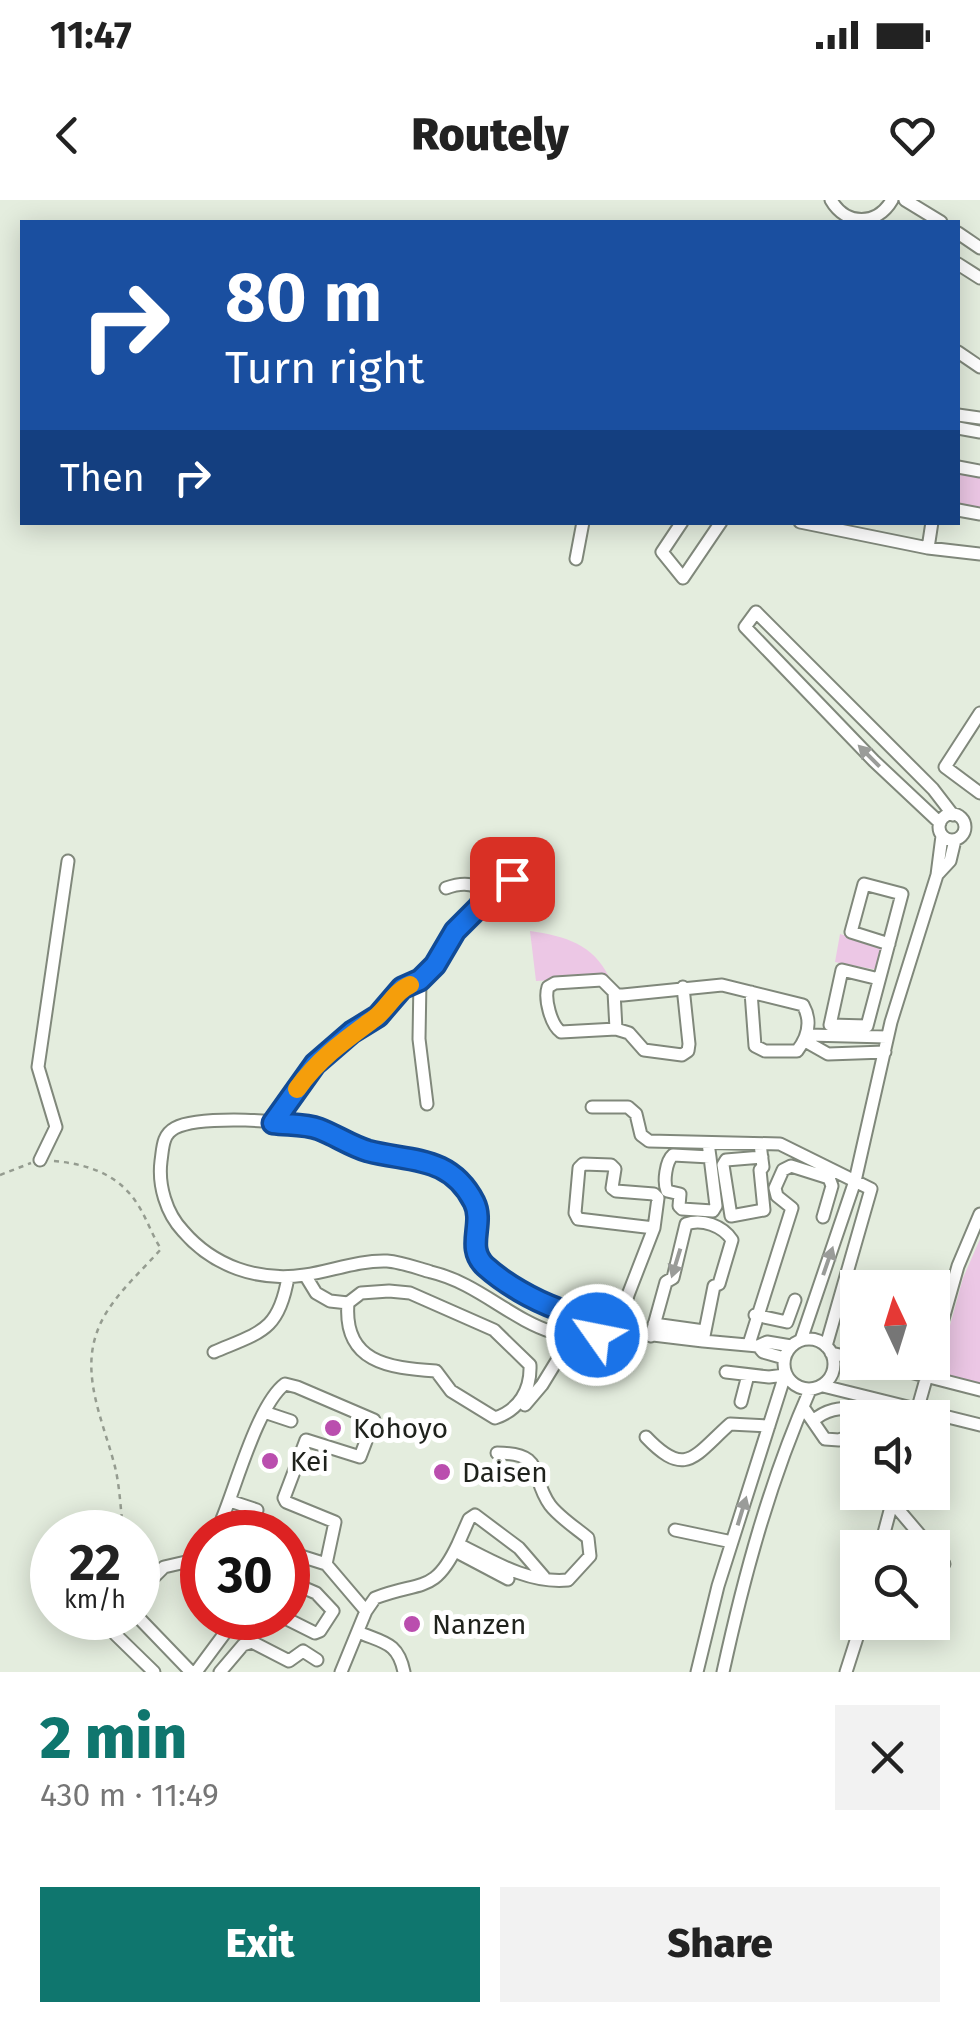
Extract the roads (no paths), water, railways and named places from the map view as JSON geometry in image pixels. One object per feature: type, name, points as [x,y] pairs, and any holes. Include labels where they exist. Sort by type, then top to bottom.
[{"type":"street","points":[[831,200],[840,218],[857,220],[874,218],[892,200]]},
{"type":"street","points":[[905,200],[938,220]]},
{"type":"street","points":[[576,559],[582,525]]},
{"type":"street","points":[[680,525],[662,552],[683,578],[719,525]]},
{"type":"street","points":[[815,525],[928,548],[980,554]]},
{"type":"street","points":[[928,548],[932,525]]},
{"type":"street","points":[[756,612],[965,825],[964,833],[945,833],[745,626],[756,612]]},
{"type":"street","points":[[980,713],[945,767],[980,793]]},
{"type":"street","points":[[696,1672],[714,1601],[785,1375],[784,1358],[796,1343],[855,1181],[908,962],[937,876],[946,816],[953,814]]},
{"type":"street","points":[[40,1160],[56,1127],[38,1067],[68,860]]},
{"type":"street","points":[[273,1123],[315,1064],[352,1032],[378,1016],[402,988],[420,980],[435,965],[455,931],[480,906],[485,894],[512,879],[518,882]]},
{"type":"street","points":[[879,979],[842,970],[830,1025],[867,1026],[879,979],[887,950],[902,894],[864,884],[852,932],[887,950],[908,962]]},
{"type":"street","points":[[446,888],[471,885],[485,894]]},
{"type":"street","points":[[420,980],[419,1039],[428,1104]]},
{"type":"street","points":[[683,987],[689,1044],[685,1054],[644,1050],[630,1032],[616,1029],[558,1030],[546,994],[555,983],[602,980],[614,992],[624,995],[683,987],[722,984],[800,1002],[807,1013],[806,1038],[797,1051],[765,1051],[756,1046],[752,992]]},
{"type":"street","points":[[614,992],[616,1029]]},
{"type":"street","points":[[869,1018],[892,1022]]},
{"type":"street","points":[[806,1038],[888,1037]]},
{"type":"street","points":[[806,1038],[828,1054],[885,1052]]},
{"type":"street","points":[[592,1106],[628,1107],[636,1114],[641,1135],[649,1141],[761,1150]]},
{"type":"street","points":[[597,1335],[590,1317],[561,1311],[533,1298],[482,1264],[474,1246],[479,1220],[474,1202],[459,1181],[428,1160],[366,1150],[314,1127],[273,1123],[205,1120],[174,1128],[164,1140],[160,1170],[165,1202],[178,1226],[201,1252],[239,1271],[305,1276],[388,1261],[442,1274],[539,1329],[572,1336],[597,1335],[652,1330],[754,1345],[810,1339],[840,1353]]},
{"type":"street","points":[[708,1143],[710,1157],[716,1206],[713,1211],[682,1209],[680,1194],[666,1191],[664,1186],[669,1158],[673,1154],[710,1157]]},
{"type":"street","points":[[723,1672],[737,1606],[786,1446],[803,1407],[832,1374],[829,1349],[871,1190],[780,1144],[726,1160],[723,1165],[731,1216],[764,1210],[761,1150]]},
{"type":"street","points":[[620,1332],[628,1295],[654,1228],[658,1198],[654,1194],[616,1191],[612,1188],[615,1169],[611,1165],[583,1164],[578,1168],[578,1220],[654,1228]]},
{"type":"street","points":[[754,1345],[755,1315],[792,1208],[775,1188],[783,1170],[791,1166],[829,1178],[832,1186],[822,1217]]},
{"type":"street","points":[[950,1297],[980,1214]]},
{"type":"street","points":[[652,1330],[666,1282],[673,1278],[686,1224],[692,1222],[721,1227],[732,1240],[720,1284],[714,1286],[703,1336]]},
{"type":"street","points":[[305,1276],[316,1293],[330,1301],[348,1302],[362,1293],[389,1290],[410,1293],[494,1330],[530,1365],[525,1396],[507,1414],[495,1418],[451,1392],[436,1371],[384,1365],[358,1349],[346,1319],[348,1302]]},
{"type":"street","points":[[214,1352],[261,1332],[276,1318],[283,1307],[288,1277]]},
{"type":"street","points":[[755,1315],[781,1324],[787,1322],[795,1300]]},
{"type":"street","points":[[525,1405],[572,1336]]},
{"type":"street","points":[[754,1345],[784,1358]]},
{"type":"street","points":[[726,1372],[785,1375],[795,1386],[864,1400]]},
{"type":"street","points":[[741,1402],[748,1374]]},
{"type":"street","points":[[941,1380],[980,1390]]},
{"type":"street","points":[[226,1510],[264,1412],[285,1384],[374,1420],[360,1457],[306,1440],[284,1498],[335,1522],[326,1564]]},
{"type":"street","points":[[803,1407],[825,1439],[840,1440]]},
{"type":"street","points":[[813,1421],[840,1408]]},
{"type":"street","points":[[264,1412],[291,1422]]},
{"type":"street","points":[[950,1419],[980,1425]]},
{"type":"street","points":[[646,1437],[665,1457],[678,1462],[690,1460],[730,1424],[768,1426]]},
{"type":"street","points":[[457,1547],[517,1573],[558,1581],[568,1580],[590,1556],[588,1538],[549,1504],[537,1468],[516,1453],[497,1453]]},
{"type":"street","points":[[230,1501],[256,1510]]},
{"type":"street","points":[[342,1672],[375,1598],[433,1582],[475,1515],[519,1548],[544,1577]]},
{"type":"street","points":[[675,1530],[732,1542]]},
{"type":"street","points":[[457,1547],[508,1579]]},
{"type":"street","points":[[310,1559],[326,1564],[366,1611]]},
{"type":"street","points":[[310,1591],[333,1611],[320,1632],[310,1632]]},
{"type":"street","points":[[714,1601],[737,1606]]},
{"type":"street","points":[[358,1632],[396,1648],[404,1672]]},
{"type":"street","points":[[160,1638],[193,1672],[218,1640]]},
{"type":"street","points":[[121,1640],[154,1672]]},
{"type":"street","points":[[846,1672],[856,1640]]},
{"type":"street","points":[[220,1672],[243,1645],[252,1642],[289,1661],[302,1651],[317,1660]]},
{"type":"place","name":"Kohoyo","points":[[333,1428]]},
{"type":"place","name":"Kei","points":[[270,1461]]},
{"type":"place","name":"Daisen","points":[[442,1472]]},
{"type":"place","name":"Nanzen","points":[[412,1624]]}]
